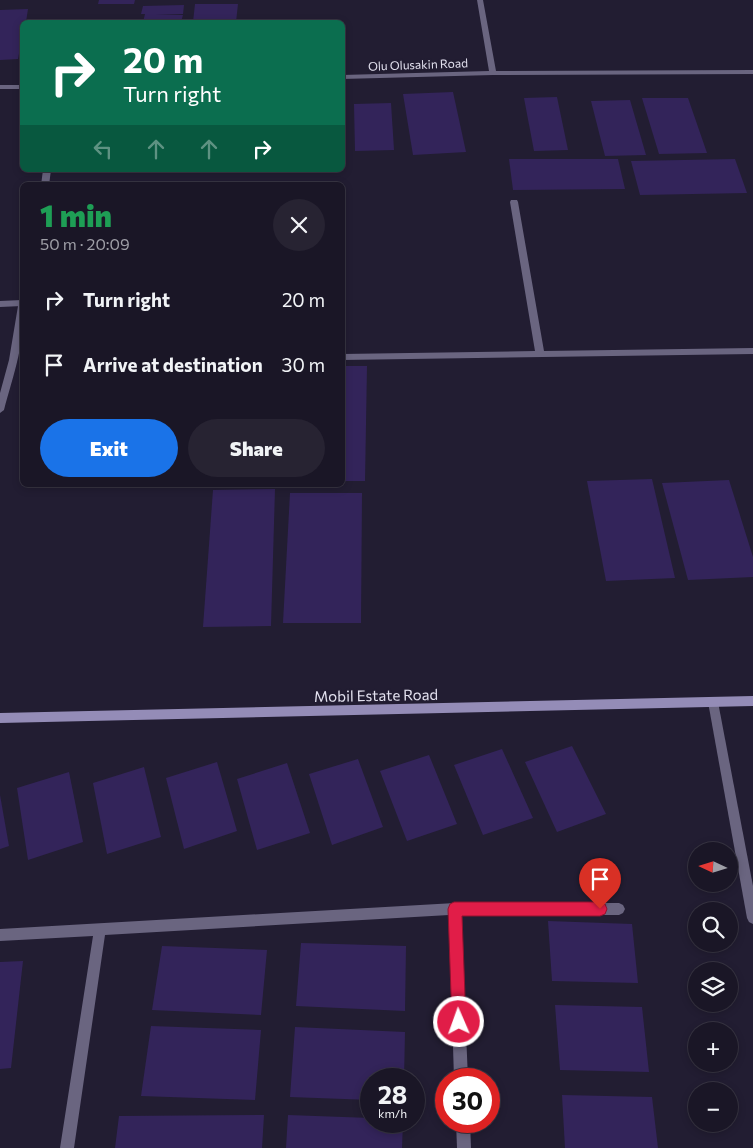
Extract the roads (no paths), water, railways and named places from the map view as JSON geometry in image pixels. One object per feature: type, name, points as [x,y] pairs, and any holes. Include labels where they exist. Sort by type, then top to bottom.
[{"type":"main road","name":"Mobil Estate Road","points":[[0,718],[753,702]]},
{"type":"street","points":[[480,0],[493,73]]},
{"type":"street","name":"Olu Olusakin Road","points":[[345,77],[493,73],[753,72]]},
{"type":"street","points":[[0,87],[20,87]]},
{"type":"street","points":[[514,202],[540,353]]},
{"type":"street","points":[[0,304],[20,305]]},
{"type":"street","points":[[0,410],[13,360],[20,317]]},
{"type":"street","points":[[345,356],[753,351]]},
{"type":"street","points":[[13,360],[20,360]]},
{"type":"street","points":[[713,702],[753,918]]},
{"type":"street","points":[[0,935],[454,909],[619,909]]},
{"type":"street","points":[[454,909],[461,1068]]},
{"type":"street","points":[[67,1148],[100,929]]},
{"type":"street","points":[[463,1133],[464,1148]]}]
